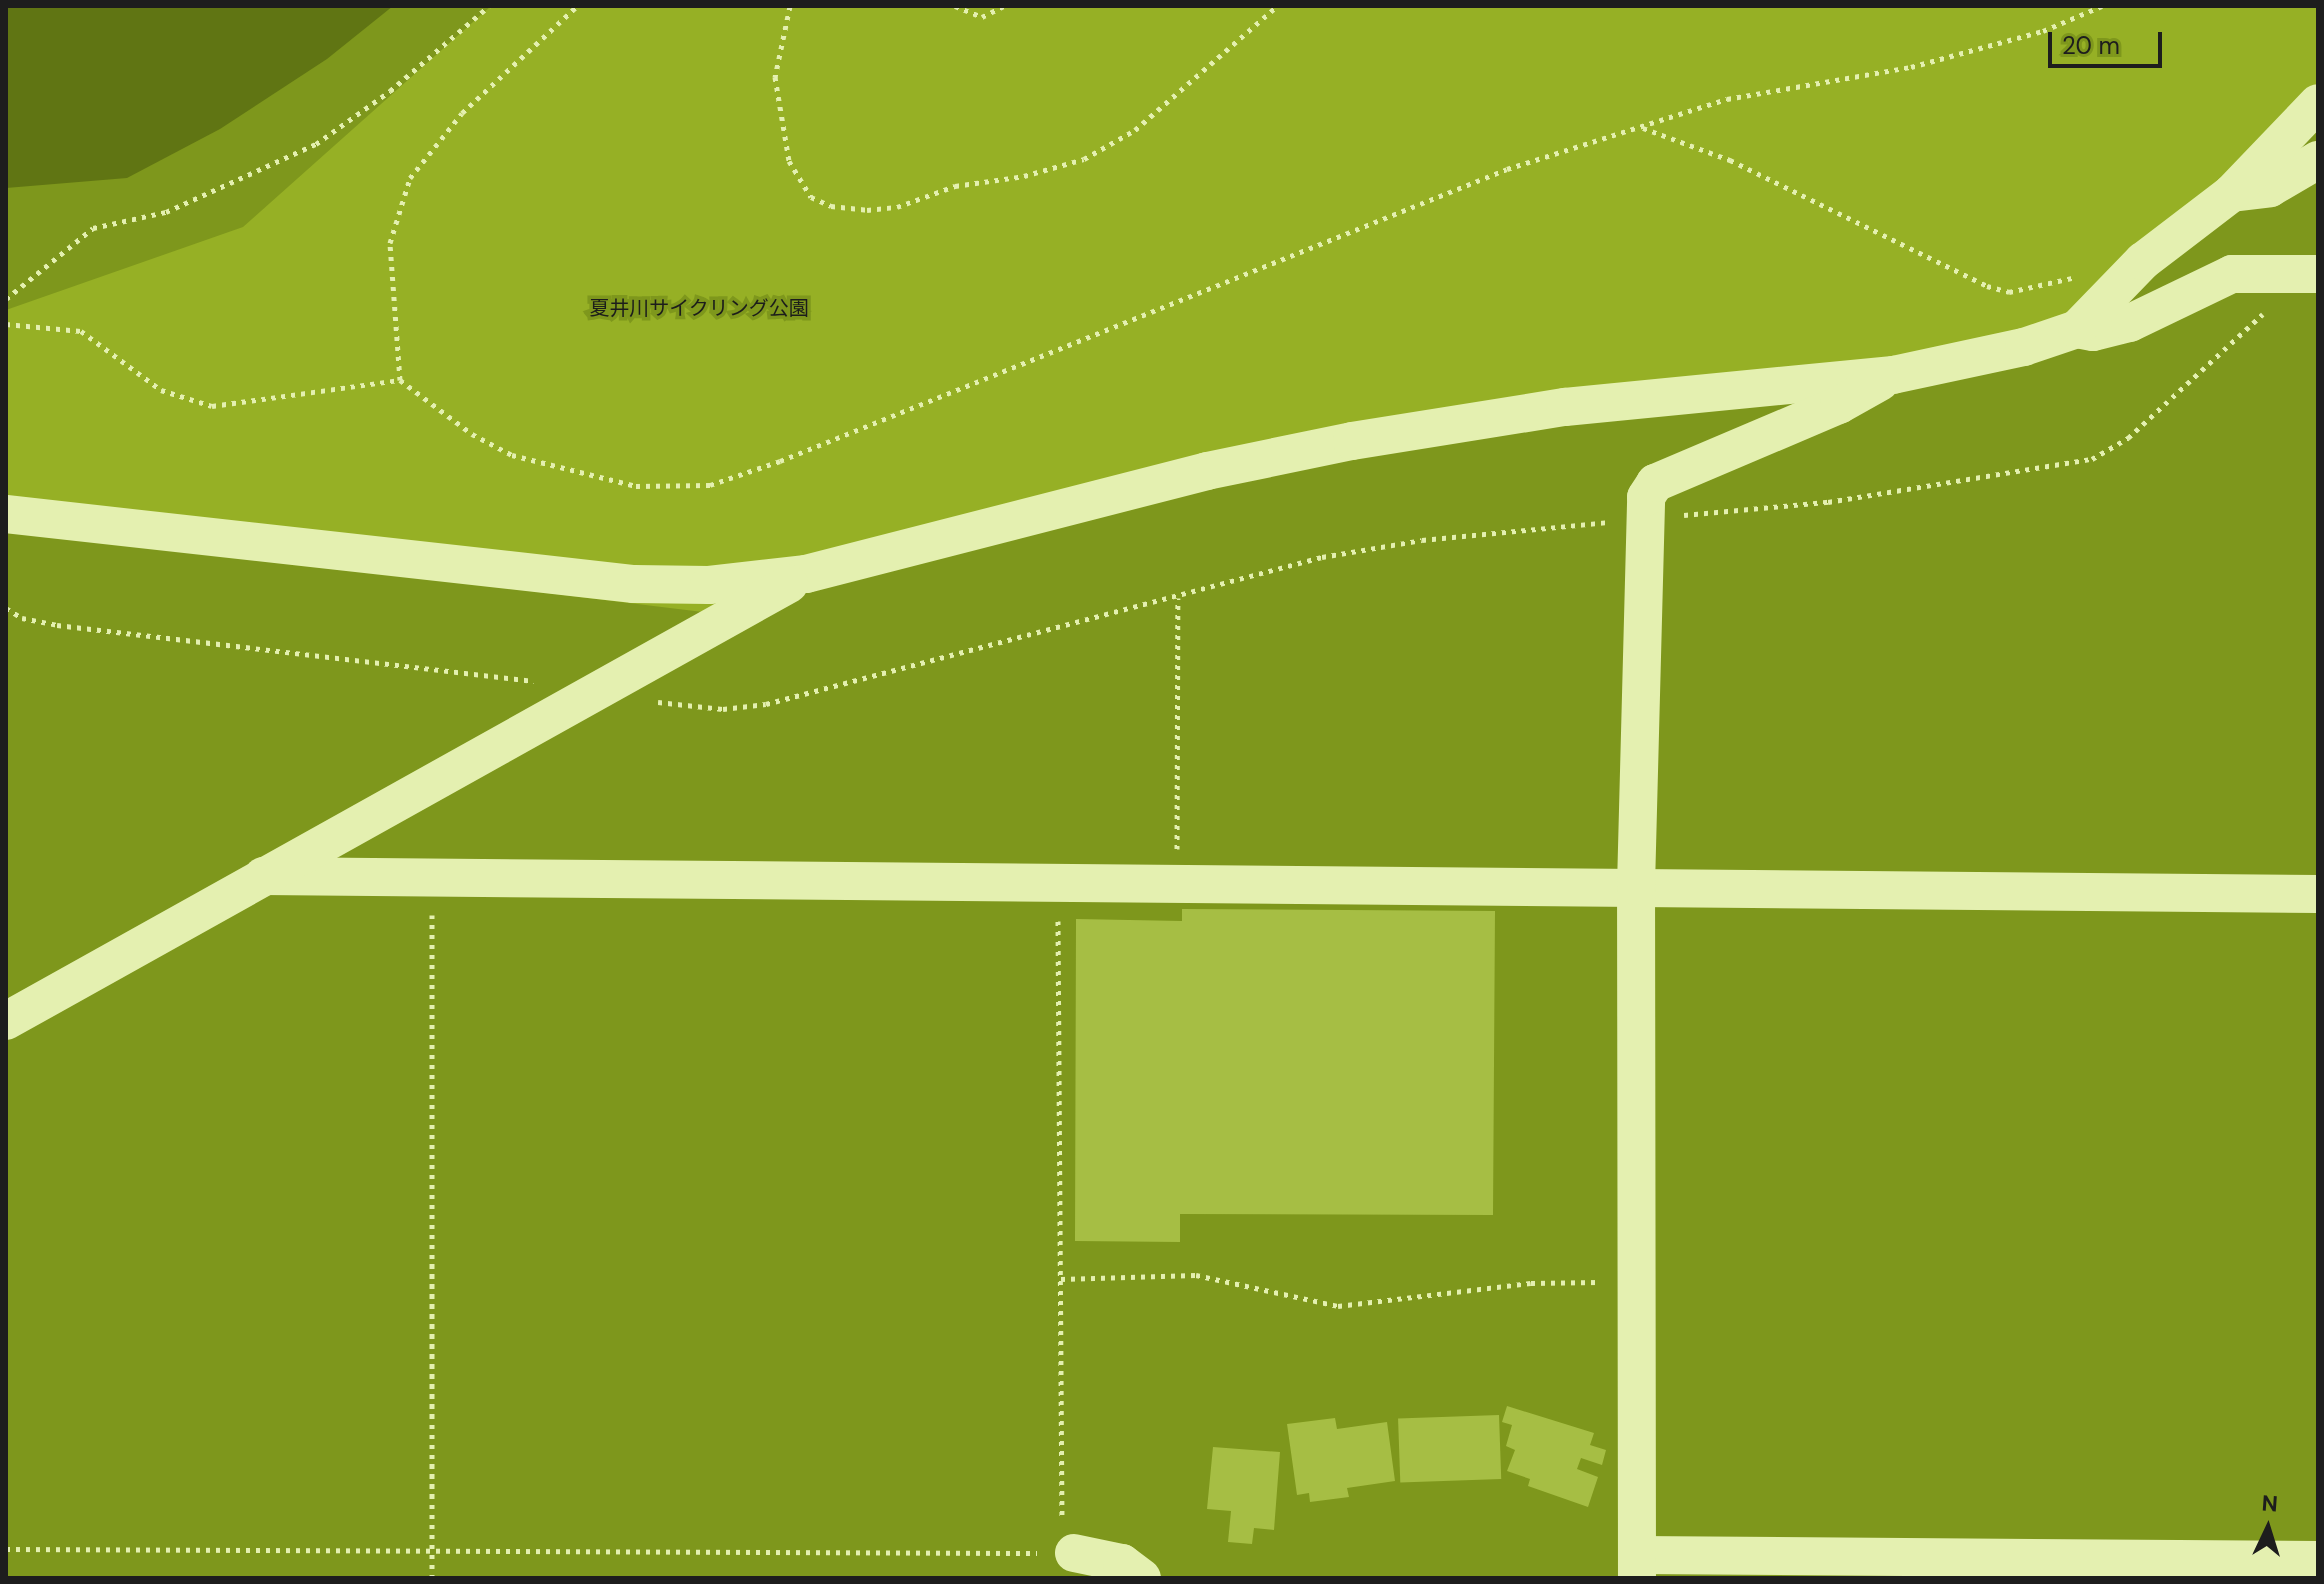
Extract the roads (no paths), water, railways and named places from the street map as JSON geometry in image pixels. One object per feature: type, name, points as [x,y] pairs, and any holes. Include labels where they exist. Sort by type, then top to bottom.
[{"type":"street","points":[[2077,329],[2143,261],[2232,193],[2318,103]]},
{"type":"street","points":[[2232,193],[2270,188],[2318,160]]},
{"type":"street","points":[[6,514],[634,584],[709,585],[806,574],[1207,471],[1352,441],[1565,407],[1893,375],[1963,363],[2077,329],[2093,332],[2130,323],[2232,274],[2274,270],[2318,274]]},
{"type":"street","points":[[1893,375],[1839,405],[1655,483],[1642,519],[1636,886],[1637,1567],[2318,1560]]},
{"type":"street","points":[[6,1021],[806,574]]},
{"type":"street","points":[[263,876],[1177,880],[2318,894]]},
{"type":"street","points":[[1074,1553],[1122,1563],[1142,1578]]},
{"type":"park label","name":"夏井川サイクリング公園","points":[[699,308]]}]
